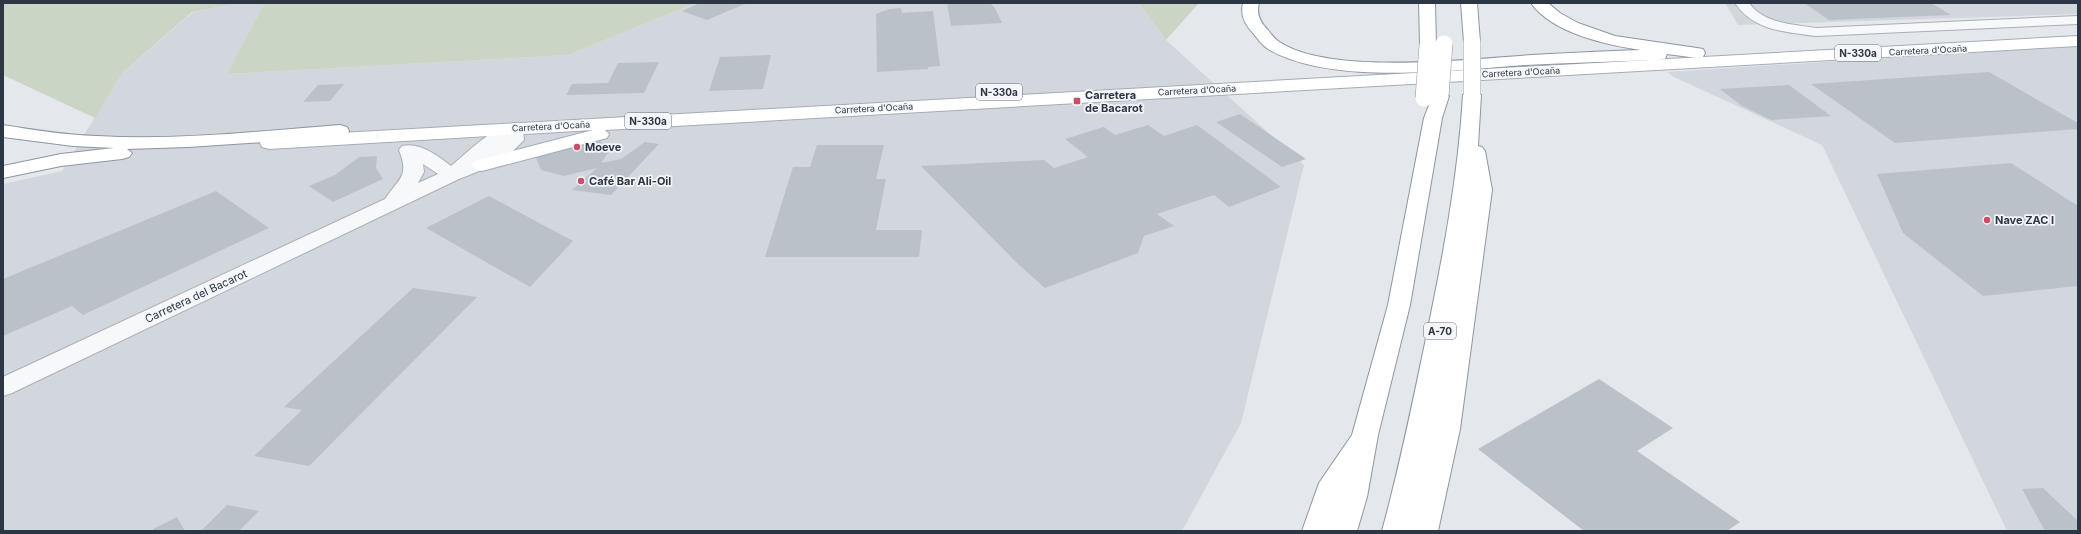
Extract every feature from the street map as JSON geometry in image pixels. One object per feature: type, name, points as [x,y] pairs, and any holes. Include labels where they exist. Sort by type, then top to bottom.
[{"type":"main road","points":[[1251,3],[1249,8],[1251,19],[1257,32],[1266,40],[1284,50],[1328,64],[1380,68],[1659,55]]},
{"type":"main road","points":[[1427,3],[1440,36]]},
{"type":"main road","points":[[1343,531],[1353,498],[1365,435],[1399,305],[1432,104],[1440,36],[1442,3]]},
{"type":"main road","name":"A-70","points":[[1396,531],[1411,476],[1458,239],[1471,128],[1472,42],[1469,3]]},
{"type":"main road","points":[[1538,3],[1566,23],[1591,33],[1620,41],[1697,53]]},
{"type":"main road","name":"Carretera d'Ocaña","points":[[3,131],[98,142],[168,142],[875,99],[1377,74],[1659,55],[2058,33],[2076,29]]},
{"type":"main road","name":"Carretera d'Ocaña","points":[[269,142],[782,113],[2076,29]]},
{"type":"main road","points":[[365,129],[444,128],[503,124],[514,129],[532,123],[806,107],[875,99]]},
{"type":"main road","points":[[482,165],[600,134],[645,127],[782,113]]},
{"type":"main road","points":[[1424,531],[1448,429],[1482,190],[1471,128]]},
{"type":"main road","points":[[3,172],[61,160],[269,142],[295,146],[384,142],[409,150]]},
{"type":"main road","points":[[1316,531],[1332,483],[1365,435]]},
{"type":"street","name":"Carretera d'Ocaña","points":[[1742,3],[1744,8],[1758,18],[1778,26],[1816,32],[2001,24],[2076,29]]},
{"type":"street","name":"Carretera d'Ocaña","points":[[2001,24],[2058,33]]},
{"type":"street","name":"Carretera del Bacarot","points":[[3,387],[452,175],[482,165],[495,158],[511,145],[515,140],[514,129],[489,144],[452,175]]},
{"type":"street","name":"Carretera del Bacarot","points":[[389,205],[403,190],[413,175],[415,162],[409,150]]},
{"type":"street","points":[[409,150],[428,158],[452,175]]},
{"type":"shaded area","points":[[238,3],[265,3],[228,74],[568,55],[696,3],[1139,3],[1166,40],[1304,165],[1241,423],[1182,531],[3,531],[3,184],[62,171],[122,73],[193,12]]},
{"type":"shaded area","points":[[1725,3],[2078,3],[2078,14],[1738,25]]},
{"type":"shaded area","points":[[2078,46],[2078,531],[2007,531],[1822,145],[1674,77],[1667,72]]},
{"type":"green space","points":[[3,3],[238,3],[192,12],[122,73],[95,118],[3,75]]},
{"type":"green space","points":[[265,3],[696,3],[568,55],[227,74]]},
{"type":"green space","points":[[1139,3],[1199,3],[1166,40]]},
{"type":"building","points":[[700,3],[747,3],[707,20],[682,11]]},
{"type":"building","points":[[947,3],[990,3],[995,8],[1002,23],[951,26]]},
{"type":"building","points":[[1804,3],[1931,3],[1951,15],[1829,20]]},
{"type":"building","points":[[901,8],[902,13],[933,11],[940,66],[928,67],[928,69],[877,72],[876,14],[889,9]]},
{"type":"building","points":[[771,55],[763,89],[709,91],[720,57]]},
{"type":"building","points":[[659,62],[644,93],[566,95],[572,84],[608,83],[618,63]]},
{"type":"building","points":[[1989,72],[2078,123],[2078,129],[1895,143],[1811,84]]},
{"type":"building","points":[[344,84],[330,101],[303,102],[318,85]]},
{"type":"building","points":[[1789,85],[1831,116],[1771,120],[1742,106],[1720,89]]},
{"type":"building","points":[[1240,114],[1306,159],[1282,167],[1216,122]]},
{"type":"building","points":[[1148,125],[1164,136],[1197,125],[1281,187],[1229,207],[1214,195],[1157,214],[1174,226],[1144,236],[1138,253],[1045,288],[1018,264],[921,166],[1044,160],[1054,168],[1088,157],[1065,139],[1104,127],[1115,135]]},
{"type":"building","points":[[599,139],[608,153],[601,163],[621,159],[645,142],[659,144],[611,195],[572,190],[597,168],[564,176],[541,170],[535,155]]},
{"type":"building","points":[[817,145],[884,145],[876,179],[886,179],[876,230],[922,230],[919,257],[765,257],[793,167],[810,167]]},
{"type":"building","points":[[377,156],[376,168],[383,179],[333,202],[309,186],[335,175],[359,157]]},
{"type":"building","name":"Nave ZAC I","points":[[2011,163],[2078,206],[2078,286],[1983,296],[1903,233],[1877,174]]},
{"type":"building","points":[[216,191],[269,228],[83,315],[72,306],[3,336],[3,279]]},
{"type":"building","points":[[489,196],[573,241],[530,287],[426,228]]},
{"type":"building","points":[[413,288],[477,297],[309,466],[254,456],[302,410],[284,407]]},
{"type":"building","points":[[1599,379],[1673,428],[1637,451],[1740,522],[1727,531],[1584,531],[1478,449]]},
{"type":"building","points":[[2043,488],[2078,521],[2078,531],[2045,531],[2022,489]]},
{"type":"building","points":[[227,505],[259,511],[239,531],[201,531]]},
{"type":"building","points":[[177,517],[185,531],[154,531],[153,529]]},
{"type":"place","name":"Carretera de Bacarot","points":[[1077,101]]},
{"type":"place","name":"Moeve","points":[[577,147]]},
{"type":"place","name":"Café Bar Ali-Oil","points":[[581,181]]},
{"type":"place","name":"Nave ZAC I","points":[[1987,220]]}]
